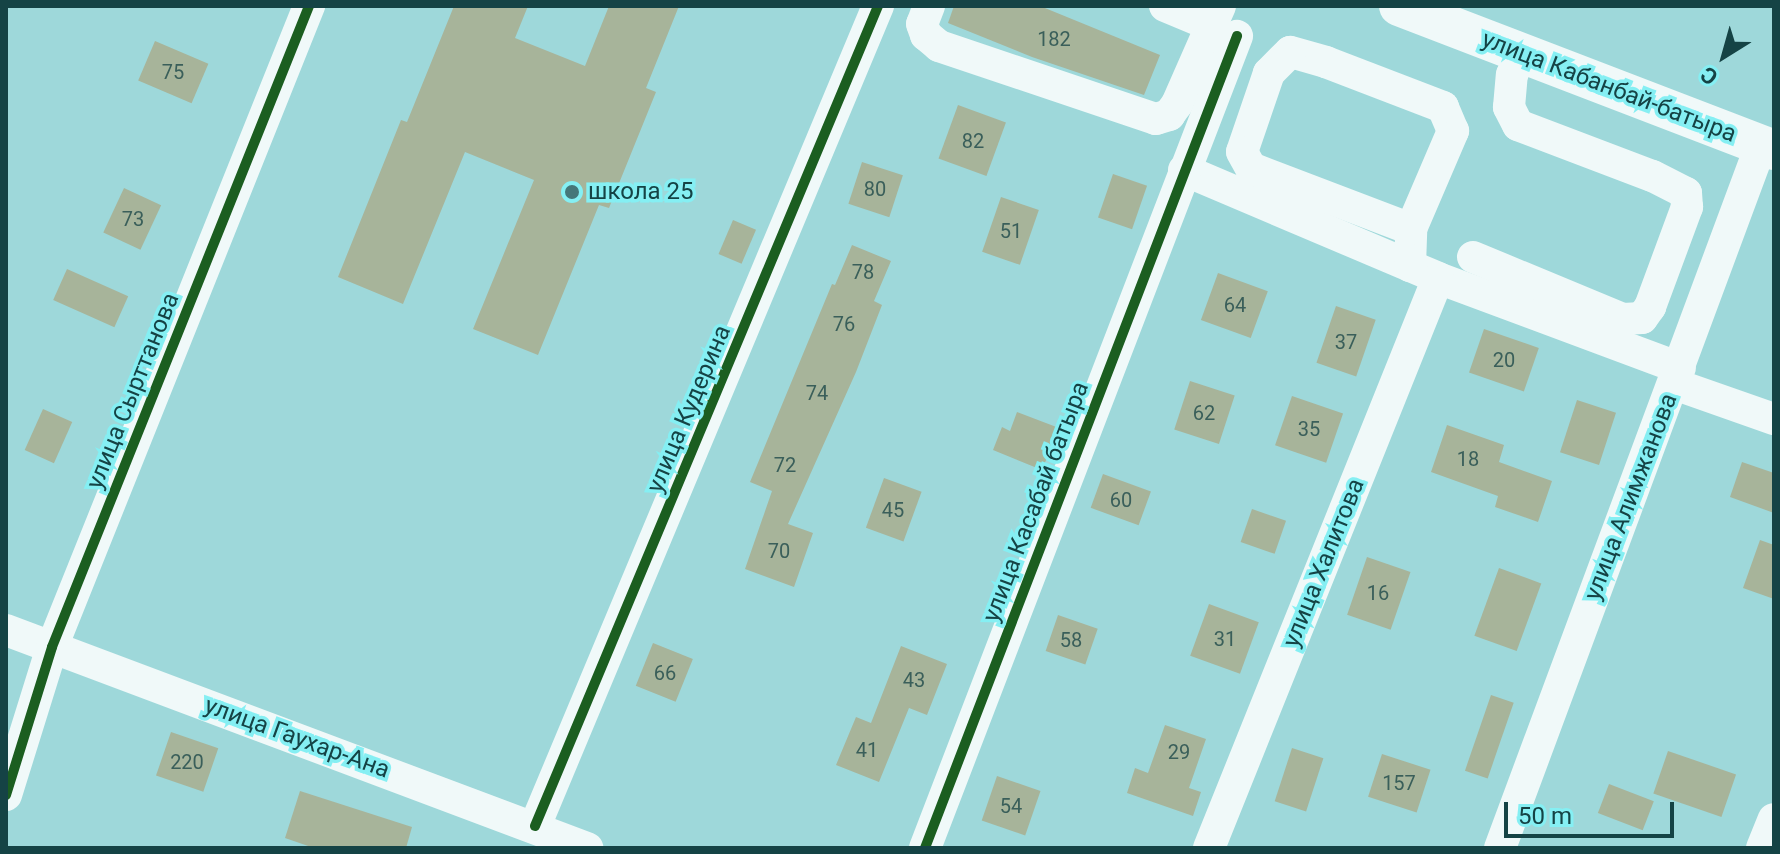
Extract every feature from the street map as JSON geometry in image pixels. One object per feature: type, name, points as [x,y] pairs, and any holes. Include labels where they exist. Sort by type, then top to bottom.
[{"type":"main road","name":"улица Кабанбай-батыра","points":[[1399,6],[1768,148]]},
{"type":"street","name":"улица Сырттанова","points":[[6,795],[52,647],[309,6]]},
{"type":"street","name":"улица Кудерина","points":[[535,826],[878,6]]},
{"type":"street","points":[[929,6],[922,24],[926,35],[939,46],[1156,119],[1169,115],[1177,104],[1223,23],[1165,6]]},
{"type":"street","name":"улица Касабай батыра","points":[[925,848],[1184,170],[1223,23]]},
{"type":"street","points":[[1411,229],[1251,168],[1242,152],[1269,73],[1290,52],[1326,62],[1443,107],[1453,131],[1411,229],[1424,272]]},
{"type":"street","points":[[1473,257],[1623,319],[1642,318],[1650,307],[1687,207],[1686,193],[1652,176],[1518,125],[1509,107],[1512,75],[1521,53]]},
{"type":"street","name":"улица Алимжанова","points":[[1500,848],[1677,376],[1768,148]]},
{"type":"street","points":[[1184,170],[1774,419]]},
{"type":"street","name":"улица Халитова","points":[[1209,848],[1424,272]]},
{"type":"street","name":"улица Гаухар-Ана","points":[[6,630],[587,848]]},
{"type":"street","points":[[1762,848],[1774,819]]},
{"type":"building","name":"школа 25","points":[[454,6],[528,6],[515,38],[585,66],[609,6],[679,6],[646,88],[656,92],[609,208],[599,205],[538,355],[473,329],[534,180],[465,152],[403,304],[338,277],[401,120],[407,122]]},
{"type":"building","points":[[954,6],[1040,6],[1160,55],[1144,95],[1032,57],[948,23]]},
{"type":"building","points":[[155,41],[208,64],[192,103],[138,81]]},
{"type":"building","points":[[958,105],[1006,122],[986,176],[939,159]]},
{"type":"building","points":[[862,162],[903,175],[889,217],[848,204]]},
{"type":"building","points":[[1113,174],[1147,186],[1132,229],[1098,217]]},
{"type":"building","points":[[124,188],[161,205],[140,250],[103,232]]},
{"type":"building","points":[[1001,197],[1039,210],[1020,265],[982,252]]},
{"type":"building","points":[[733,220],[756,230],[742,264],[719,254]]},
{"type":"building","points":[[852,245],[891,261],[874,301],[882,305],[856,372],[788,524],[813,533],[794,587],[745,569],[772,491],[750,482],[832,284],[835,285]]},
{"type":"building","points":[[67,269],[128,296],[114,327],[53,300]]},
{"type":"building","points":[[1218,273],[1268,291],[1251,338],[1201,320]]},
{"type":"building","points":[[1336,306],[1376,320],[1356,376],[1316,363]]},
{"type":"building","points":[[1484,329],[1539,348],[1524,391],[1469,372]]},
{"type":"building","points":[[1190,381],[1235,396],[1219,444],[1174,430]]},
{"type":"building","points":[[1292,396],[1343,414],[1326,463],[1275,445]]},
{"type":"building","points":[[1577,400],[1616,413],[1599,465],[1560,452]]},
{"type":"building","points":[[43,409],[72,422],[54,463],[25,450]]},
{"type":"building","points":[[1017,412],[1059,428],[1042,470],[993,450],[1002,427],[1010,431]]},
{"type":"building","points":[[1447,425],[1504,445],[1499,462],[1552,481],[1538,522],[1495,507],[1498,496],[1431,472]]},
{"type":"building","points":[[1742,462],[1774,473],[1774,513],[1730,497]]},
{"type":"building","points":[[1103,474],[1151,491],[1139,525],[1091,508]]},
{"type":"building","points":[[884,478],[922,492],[903,541],[866,528]]},
{"type":"building","points":[[1252,509],[1286,521],[1275,554],[1241,542]]},
{"type":"building","points":[[1760,540],[1774,545],[1774,599],[1743,588]]},
{"type":"building","points":[[1367,557],[1410,572],[1391,630],[1347,615]]},
{"type":"building","points":[[1499,568],[1541,583],[1517,651],[1474,636]]},
{"type":"building","points":[[1209,604],[1259,622],[1240,674],[1190,656]]},
{"type":"building","points":[[1058,615],[1098,629],[1085,665],[1046,651]]},
{"type":"building","points":[[653,643],[693,659],[676,702],[636,686]]},
{"type":"building","points":[[901,646],[947,664],[927,715],[909,708],[879,782],[836,765],[856,717],[871,723]]},
{"type":"building","points":[[1491,695],[1514,703],[1488,778],[1465,771]]},
{"type":"building","points":[[1165,725],[1206,739],[1189,788],[1201,792],[1193,816],[1127,793],[1135,768],[1148,773]]},
{"type":"building","points":[[171,732],[218,748],[203,792],[156,775]]},
{"type":"building","points":[[1292,748],[1323,758],[1306,811],[1275,801]]},
{"type":"building","points":[[1668,751],[1736,774],[1721,817],[1653,794]]},
{"type":"building","points":[[1382,754],[1431,770],[1417,813],[1368,797]]},
{"type":"building","points":[[997,776],[1040,791],[1025,835],[982,820]]},
{"type":"building","points":[[1609,784],[1654,801],[1643,830],[1598,813]]},
{"type":"building","points":[[300,791],[412,827],[406,848],[314,848],[285,838]]},
{"type":"cycle path","points":[[6,795],[52,647],[309,6]]},
{"type":"cycle path","points":[[535,826],[878,6]]},
{"type":"cycle path","points":[[925,848],[1237,36]]},
{"type":"place","name":"школа 25","points":[[572,192]]}]
